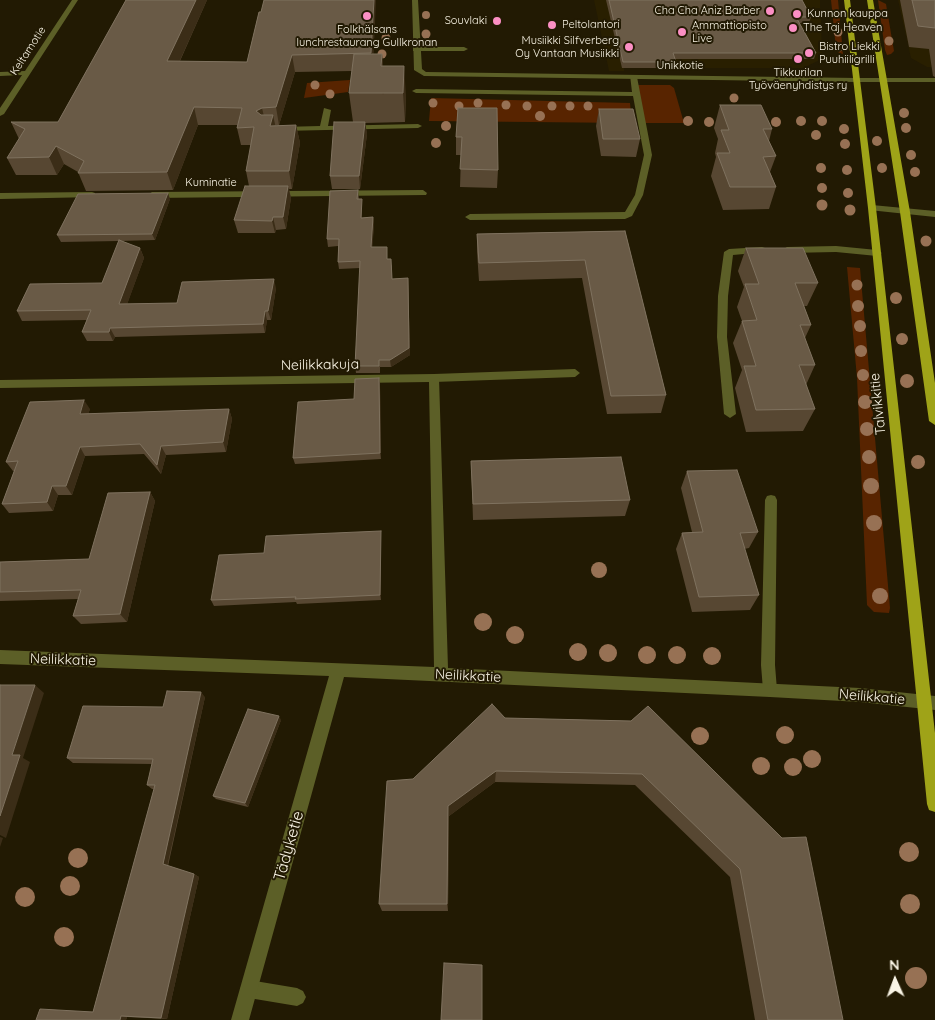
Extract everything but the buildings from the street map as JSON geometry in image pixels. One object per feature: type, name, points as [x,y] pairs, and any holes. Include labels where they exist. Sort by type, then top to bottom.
[{"type":"main road","name":"Talvikkitie","points":[[847,0],[930,702],[935,804]]},
{"type":"main road","points":[[870,0],[905,212],[935,421]]},
{"type":"street","name":"Keltamotie","points":[[0,114],[75,0]]},
{"type":"street","points":[[415,0],[416,49],[464,49]]},
{"type":"street","name":"Unikkotie","points":[[416,49],[418,70],[424,74],[437,75],[935,80]]},
{"type":"street","points":[[0,74],[26,73]]},
{"type":"street","points":[[470,217],[625,216],[629,214],[639,194],[648,155],[632,77]]},
{"type":"street","points":[[416,91],[636,94]]},
{"type":"street","points":[[324,128],[327,110]]},
{"type":"street","points":[[276,129],[418,126]]},
{"type":"street","name":"Kuminatie","points":[[138,195],[423,193]]},
{"type":"street","points":[[0,196],[98,195]]},
{"type":"street","points":[[872,208],[935,214]]},
{"type":"street","points":[[730,414],[722,337],[723,296],[729,252],[836,248],[877,253]]},
{"type":"street","name":"Neilikkakuja","points":[[0,384],[434,378],[575,373]]},
{"type":"street","points":[[434,378],[441,675]]},
{"type":"street","points":[[770,690],[768,665],[771,500]]},
{"type":"street","name":"Neilikkatie","points":[[0,658],[770,690],[860,695],[930,702]]},
{"type":"street","name":"Tädyketie","points":[[240,1020],[338,671]]},
{"type":"street","points":[[249,989],[297,997]]},
{"type":"shaded area","points":[[594,0],[820,0],[820,8],[816,8],[817,13],[821,13],[822,59],[803,68],[624,68],[624,71],[609,71]]},
{"type":"shaded area","points":[[831,0],[838,0],[843,54],[839,53],[836,49]]},
{"type":"shaded area","points":[[878,0],[886,4],[894,51],[887,55],[885,50]]},
{"type":"shaded area","points":[[898,0],[935,0],[935,67],[927,67],[911,58]]},
{"type":"shaded area","points":[[350,80],[348,92],[304,98],[307,83]]},
{"type":"shaded area","points":[[637,85],[670,85],[674,88],[684,123],[645,123]]},
{"type":"shaded area","points":[[431,98],[630,103],[632,123],[429,121]]},
{"type":"shaded area","points":[[847,267],[860,268],[889,613],[874,612],[867,605],[857,378]]},
{"type":"place","name":"Cha Cha Aniz Barber","points":[[770,11]]},
{"type":"place","name":"Kunnon kauppa","points":[[797,14]]},
{"type":"place","name":"Folkhälsans lunchrestaurang Gullkronan","points":[[367,16]]},
{"type":"place","name":"Souvlaki","points":[[497,21]]},
{"type":"place","name":"Peltolantori","points":[[552,25]]},
{"type":"place","name":"The Taj Heaven","points":[[793,28]]},
{"type":"place","name":"Ammattiopisto Live","points":[[682,32]]},
{"type":"place","name":"Musiikki Silfverberg Oy Vantaan Musiikki","points":[[629,47]]},
{"type":"place","name":"Bistro Liekki Puuhiiligrilli","points":[[809,53]]},
{"type":"place","name":"Tikkurilan Työväenyhdistys ry","points":[[798,59]]}]
